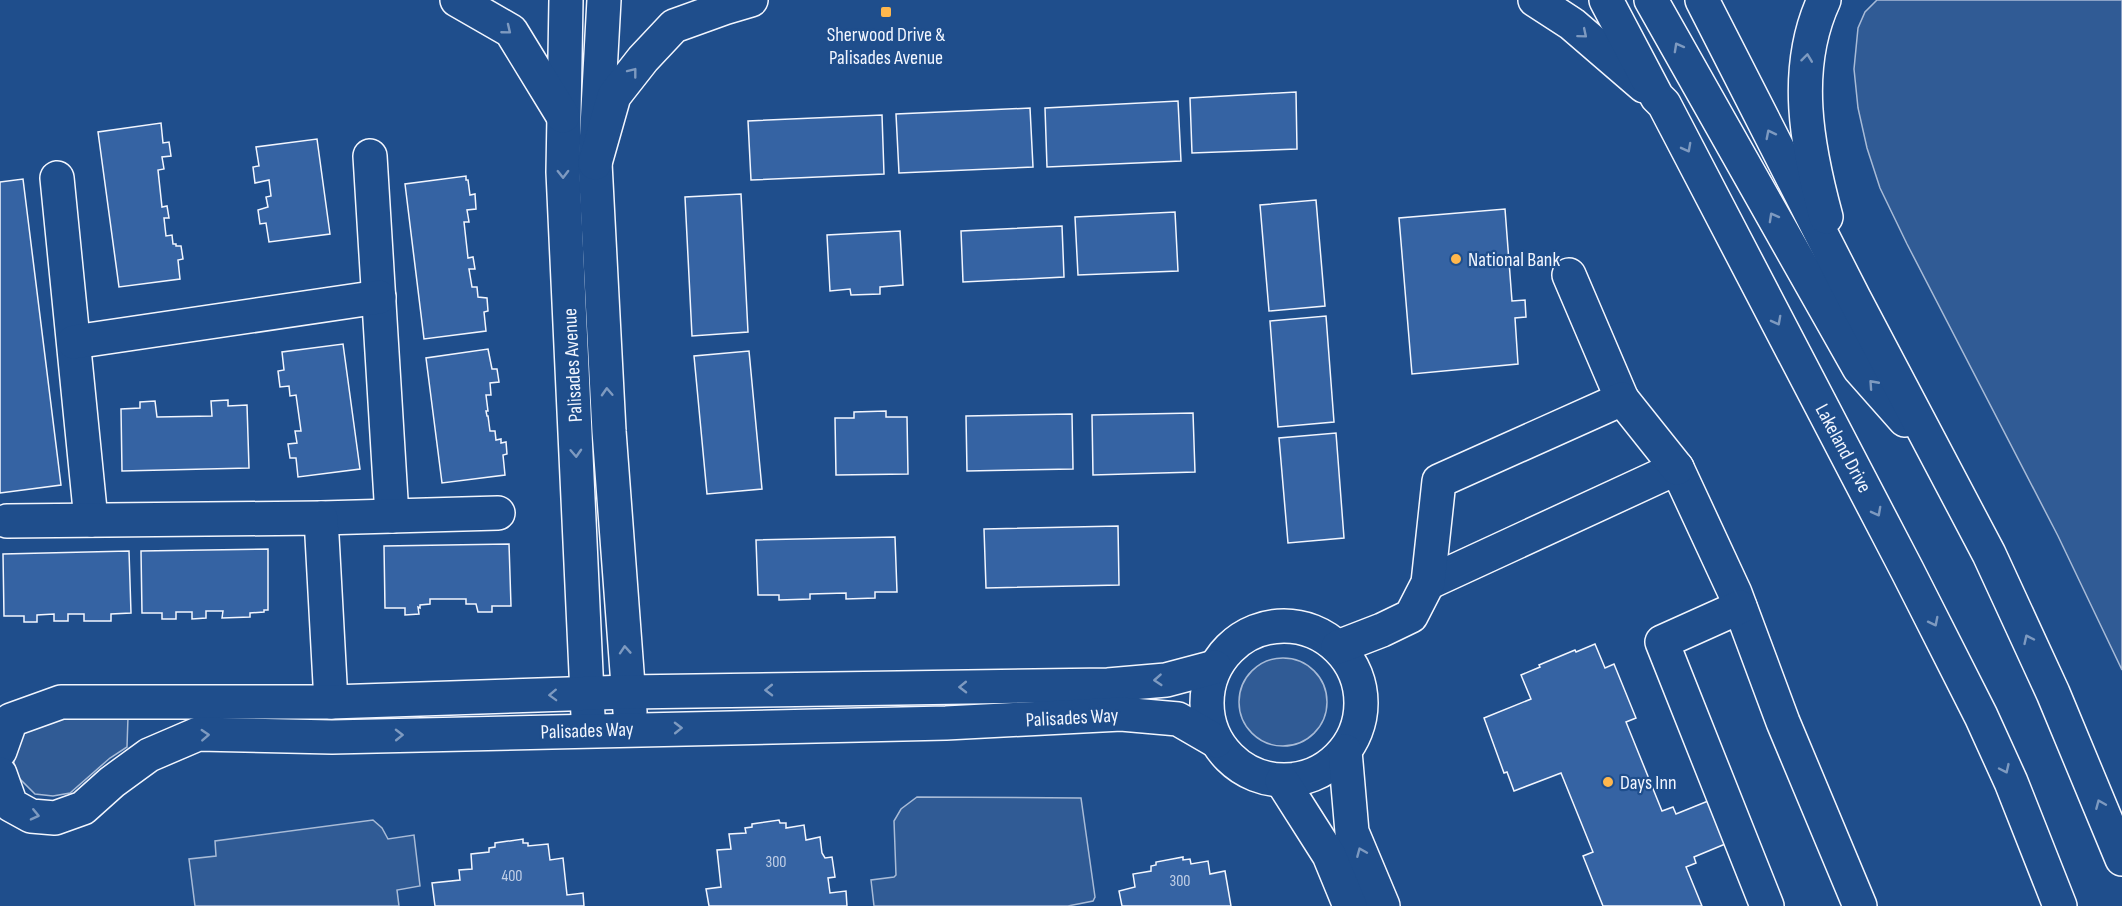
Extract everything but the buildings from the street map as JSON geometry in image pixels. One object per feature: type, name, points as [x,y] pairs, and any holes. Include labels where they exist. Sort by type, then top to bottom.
[{"type":"street","points":[[457,0],[511,31],[564,116]]},
{"type":"street","name":"Palisades Avenue","points":[[566,0],[563,172],[588,730]]},
{"type":"street","name":"Palisades Avenue","points":[[604,0],[595,163],[609,431],[627,692],[632,729]]},
{"type":"street","points":[[595,163],[614,96],[643,59],[674,26],[751,0]]},
{"type":"street","points":[[1535,0],[1572,24],[1658,97]]},
{"type":"street","name":"Lakeland Drive","points":[[1606,0],[1658,97],[1664,104],[1880,517],[1981,716],[2011,782],[2060,906]]},
{"type":"street","points":[[1651,0],[1859,368],[1940,460]]},
{"type":"street","points":[[1702,0],[1854,298],[1989,555],[2053,693],[2122,859]]},
{"type":"street","points":[[1824,0],[1808,49],[1805,74],[1807,124],[1828,225],[1854,298]]},
{"type":"street","points":[[370,156],[392,516]]},
{"type":"street","points":[[57,178],[91,520]]},
{"type":"street","points":[[1569,275],[1622,399],[1677,468],[1740,607],[1784,722],[1860,906]]},
{"type":"street","points":[[74,342],[379,297]]},
{"type":"street","points":[[1338,647],[1411,616],[1428,583],[1439,481],[1622,399]]},
{"type":"street","points":[[1428,583],[1677,468]]},
{"type":"street","points":[[8,521],[321,518],[498,513]]},
{"type":"street","points":[[321,518],[331,702]]},
{"type":"street","points":[[1740,607],[1662,642],[1767,906]]},
{"type":"street","name":"Palisades Way","points":[[0,774],[11,805],[31,816],[54,818],[84,808],[112,782],[149,755],[198,734],[332,737],[978,722],[1121,714],[1178,719],[1216,741],[1233,761],[1256,775],[1282,781],[1305,777],[1327,767],[1345,751],[1356,732],[1361,710],[1360,687],[1352,665],[1338,647],[1318,633],[1296,626],[1272,626],[1248,634],[1229,648],[1215,667],[1208,691],[1208,717],[1216,741]]},
{"type":"street","name":"Palisades Way","points":[[0,751],[11,720],[61,702],[331,702],[627,692],[1108,685],[1166,680],[1215,667]]},
{"type":"street","points":[[1345,751],[1352,832],[1383,906]]},
{"type":"street","points":[[1282,781],[1329,855],[1350,906]]},
{"type":"shaded area","points":[[1877,0],[2122,0],[2122,670],[2058,536],[1880,188],[1867,148],[1858,108],[1854,69],[1858,28],[1865,12]]},
{"type":"shaded area","points":[[1283,658],[1308,665],[1320,677],[1327,702],[1320,727],[1308,739],[1283,746],[1258,739],[1246,727],[1239,702],[1246,677],[1258,665]]},
{"type":"shaded area","points":[[128,717],[127,747],[110,758],[70,793],[53,796],[35,794],[19,778],[14,755],[21,734],[46,719]]},
{"type":"shaded area","points":[[917,797],[1081,798],[1095,897],[1093,901],[1068,906],[874,906],[871,880],[896,875],[894,821],[901,809]]},
{"type":"shaded area","points":[[373,820],[382,828],[388,839],[414,835],[420,886],[397,890],[399,906],[195,906],[189,859],[216,856],[215,841]]},
{"type":"place","name":"Sherwood Drive & Palisades Avenue","points":[[886,12]]},
{"type":"place","name":"National Bank","points":[[1456,259]]},
{"type":"place","name":"Days Inn","points":[[1608,782]]}]
